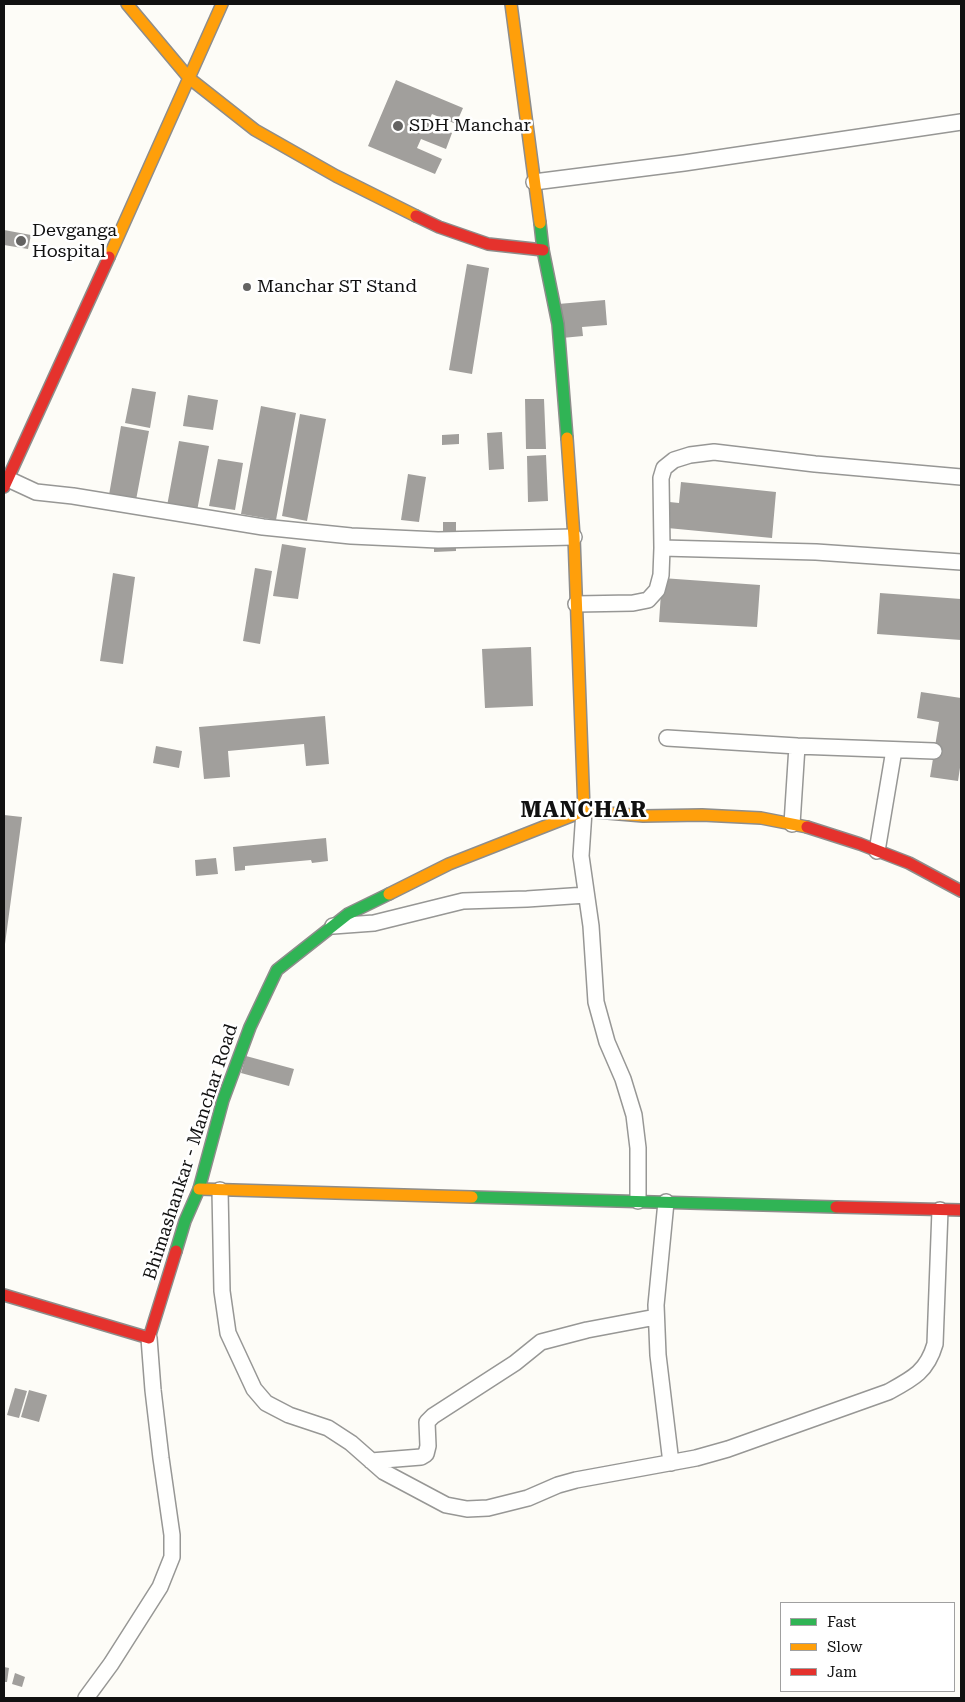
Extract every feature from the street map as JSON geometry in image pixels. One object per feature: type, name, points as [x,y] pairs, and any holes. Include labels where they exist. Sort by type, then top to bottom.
[{"type":"main road","points":[[127,4],[189,78],[255,130],[336,176],[439,227],[488,244],[543,250]]},
{"type":"main road","points":[[6,483],[222,4]]},
{"type":"main road","points":[[511,4],[543,250],[558,324],[574,537],[584,811]]},
{"type":"main road","name":"Bhimashankar - Manchar Road","points":[[149,1338],[185,1221],[199,1189],[223,1100],[250,1027],[278,970],[348,914],[449,864],[584,811],[643,816],[702,815],[761,818],[792,824],[860,844],[909,863],[961,889]]},
{"type":"main road","points":[[199,1189],[961,1210]]},
{"type":"main road","points":[[4,1295],[149,1338]]},
{"type":"street","points":[[534,182],[961,122]]},
{"type":"street","points":[[576,604],[632,603],[648,600],[658,590],[661,575],[662,548],[661,478],[664,468],[674,460],[690,455],[714,452],[961,478]]},
{"type":"street","points":[[6,483],[36,492],[73,496],[263,527],[351,536],[438,540],[574,537]]},
{"type":"street","points":[[662,548],[816,552],[961,562]]},
{"type":"street","points":[[667,738],[934,752]]},
{"type":"street","points":[[792,824],[797,746]]},
{"type":"street","points":[[877,851],[894,750]]},
{"type":"street","points":[[584,811],[581,856],[591,926],[596,1002],[607,1042],[623,1079],[634,1114],[638,1148],[638,1201]]},
{"type":"street","points":[[331,926],[374,924],[463,901],[586,895]]},
{"type":"street","points":[[220,1190],[222,1290],[228,1334],[254,1389],[266,1403],[289,1415],[328,1428],[351,1443],[384,1472],[446,1505],[467,1508],[488,1508],[506,1505],[576,1480],[671,1463],[728,1449],[888,1392],[910,1380],[923,1370],[931,1358],[935,1344],[940,1210]]},
{"type":"street","points":[[666,1202],[656,1317],[658,1356],[671,1463]]},
{"type":"street","points":[[371,1461],[420,1457],[426,1454],[428,1446],[427,1422],[433,1416],[515,1363],[541,1342],[587,1330],[656,1317]]},
{"type":"street","points":[[86,1698],[111,1664],[160,1587],[172,1557],[172,1535],[153,1390],[149,1338]]},
{"type":"building","points":[[396,80],[463,108],[456,124],[432,114],[428,122],[452,133],[446,149],[421,139],[417,148],[442,159],[435,174],[368,146]]},
{"type":"building","points":[[4,230],[31,235],[28,249],[4,245]]},
{"type":"building","points":[[467,264],[489,268],[472,374],[449,370]]},
{"type":"building","points":[[605,300],[607,325],[582,327],[583,336],[562,338],[558,304]]},
{"type":"building","points":[[132,388],[156,392],[150,428],[125,423]]},
{"type":"building","points":[[188,395],[218,400],[213,430],[183,426]]},
{"type":"building","points":[[525,399],[544,399],[546,449],[526,449]]},
{"type":"building","points":[[261,406],[296,413],[276,520],[241,514]]},
{"type":"building","points":[[300,414],[326,419],[307,521],[282,516]]},
{"type":"building","points":[[121,426],[149,431],[136,500],[109,495]]},
{"type":"building","points":[[502,432],[504,469],[489,470],[487,433]]},
{"type":"building","points":[[459,434],[459,444],[442,445],[442,435]]},
{"type":"building","points":[[179,441],[209,446],[197,511],[167,506]]},
{"type":"building","points":[[546,455],[548,501],[528,502],[527,456]]},
{"type":"building","points":[[218,459],[243,463],[235,510],[209,506]]},
{"type":"building","points":[[408,474],[426,477],[419,522],[401,520]]},
{"type":"building","points":[[681,482],[776,492],[772,538],[657,527],[660,501],[679,503]]},
{"type":"building","points":[[443,522],[456,522],[456,551],[434,552],[434,532],[443,532]]},
{"type":"building","points":[[282,544],[306,548],[298,599],[273,596]]},
{"type":"building","points":[[255,568],[272,571],[260,644],[243,641]]},
{"type":"building","points":[[113,573],[135,577],[123,664],[100,661]]},
{"type":"building","points":[[662,578],[760,585],[757,627],[659,622]]},
{"type":"building","points":[[880,593],[961,599],[961,640],[877,634]]},
{"type":"building","points":[[531,647],[533,706],[485,708],[482,649]]},
{"type":"building","points":[[921,692],[961,698],[961,761],[958,781],[930,777],[939,722],[917,718]]},
{"type":"building","points":[[325,716],[329,764],[306,766],[304,744],[228,751],[230,777],[204,779],[199,727]]},
{"type":"building","points":[[156,746],[182,751],[179,768],[153,763]]},
{"type":"building","points":[[4,815],[22,817],[5,944],[4,943]]},
{"type":"building","points":[[326,838],[328,861],[312,863],[311,860],[245,866],[245,870],[235,871],[233,847]]},
{"type":"building","points":[[216,858],[218,874],[196,876],[195,860]]},
{"type":"building","points":[[246,1056],[294,1069],[289,1086],[241,1073]]},
{"type":"building","points":[[15,1388],[27,1391],[19,1418],[7,1415]]},
{"type":"building","points":[[29,1390],[47,1395],[39,1422],[21,1417]]},
{"type":"building","points":[[4,1667],[9,1668],[7,1682],[4,1682]]},
{"type":"building","points":[[15,1673],[25,1677],[22,1687],[12,1684]]},
{"type":"traffic: fast","points":[[540,223],[543,250],[558,324],[567,438]]},
{"type":"traffic: fast","points":[[176,1251],[185,1221],[199,1189],[223,1100],[250,1027],[277,970],[348,914],[389,894]]},
{"type":"traffic: fast","points":[[472,1197],[836,1207]]},
{"type":"traffic: slow","points":[[127,4],[189,78],[255,130],[336,176],[416,216]]},
{"type":"traffic: slow","points":[[109,257],[222,4]]},
{"type":"traffic: slow","points":[[511,4],[540,223]]},
{"type":"traffic: slow","points":[[567,438],[574,537],[584,811]]},
{"type":"traffic: slow","points":[[389,894],[449,864],[584,811],[643,816],[702,815],[761,818],[807,827]]},
{"type":"traffic: slow","points":[[199,1189],[472,1197]]},
{"type":"traffic: jam","points":[[416,216],[439,227],[488,244],[543,250]]},
{"type":"traffic: jam","points":[[4,487],[109,257]]},
{"type":"traffic: jam","points":[[807,827],[860,844],[909,863],[961,891]]},
{"type":"traffic: jam","points":[[836,1207],[961,1210]]},
{"type":"traffic: jam","points":[[4,1295],[149,1338],[176,1251]]},
{"type":"place","name":"SDH Manchar","points":[[398,126]]},
{"type":"place","name":"Devganga Hospital","points":[[21,241]]},
{"type":"place","name":"Manchar ST Stand","points":[[247,287]]},
{"type":"district","name":"MANCHAR","points":[[584,811]]}]
